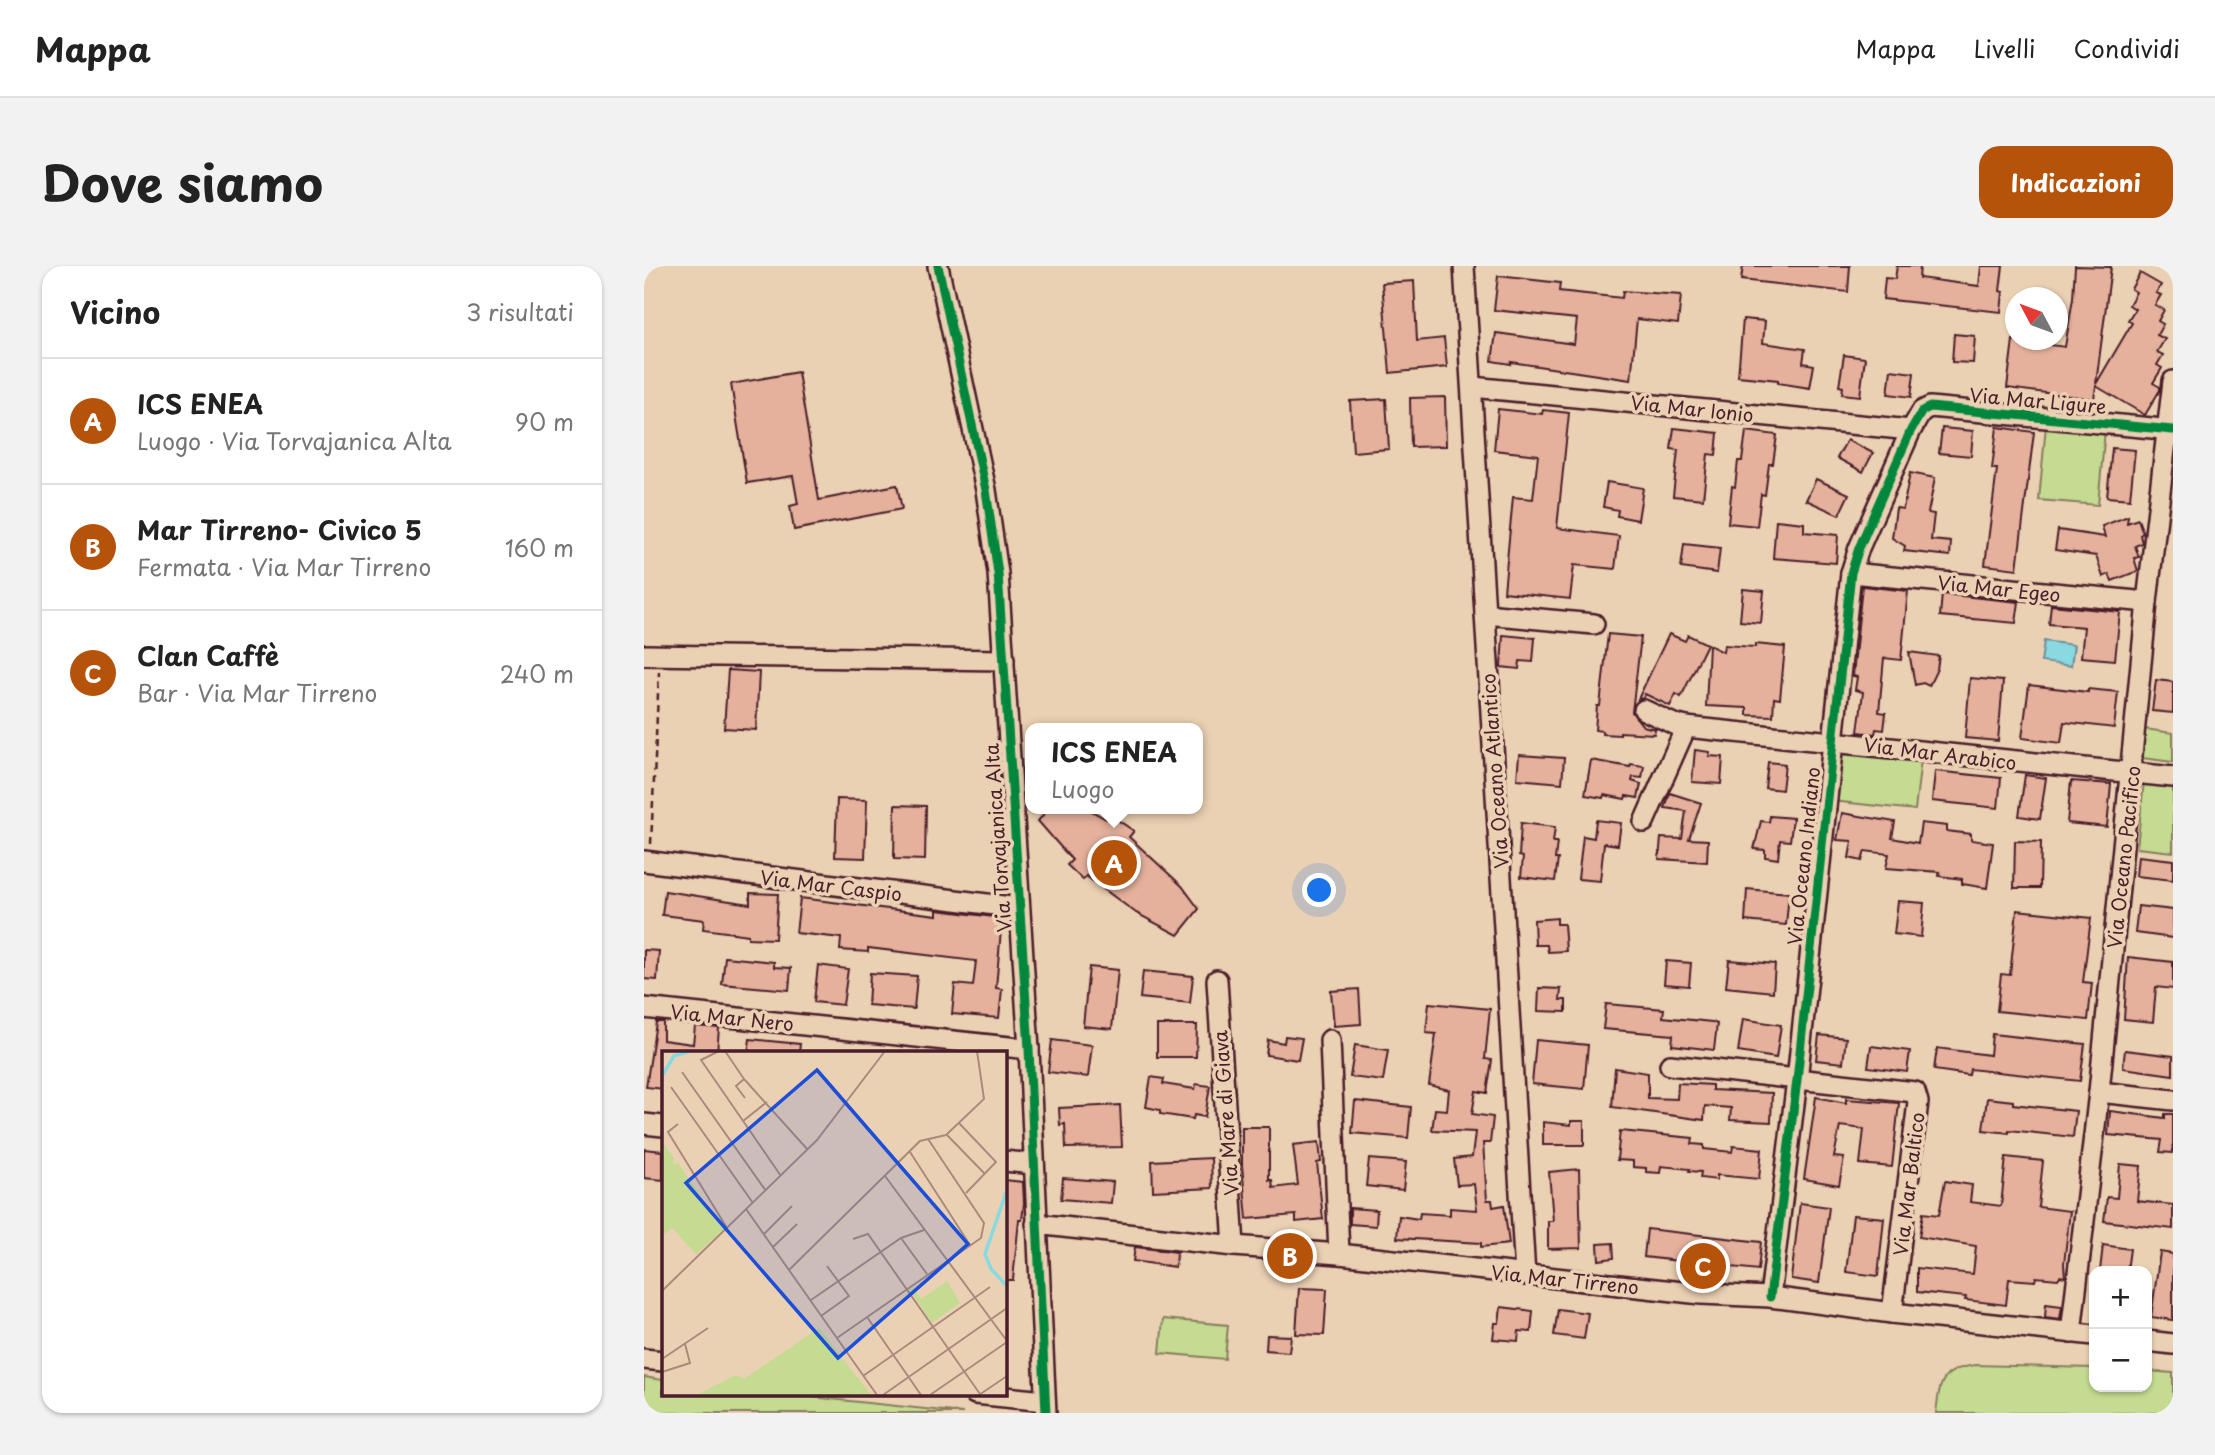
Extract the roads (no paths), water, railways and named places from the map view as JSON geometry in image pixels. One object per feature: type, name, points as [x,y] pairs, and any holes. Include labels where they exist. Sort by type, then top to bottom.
[{"type":"street","name":"Via Torvajanica Alta","points":[[937,266],[990,512],[998,573],[1029,1049],[1046,1407]]},
{"type":"street","name":"Via Oceano Atlantico","points":[[1464,266],[1525,1275]]},
{"type":"street","name":"Via Oceano Pacifico","points":[[2071,1333],[2099,1092],[2147,602],[2170,430],[2173,381]]},
{"type":"street","name":"Via Mar Ionio","points":[[1472,387],[1911,430]]},
{"type":"street","name":"Via Mar Ligure","points":[[1911,430],[1922,411],[1930,407],[2170,430]]},
{"type":"street","name":"Via Oceano Indiano","points":[[1770,1297],[1797,1080],[1851,573],[1859,548],[1911,430]]},
{"type":"street","name":"Via Mar Egeo","points":[[1851,573],[2147,602]]},
{"type":"street","points":[[1485,614],[1594,624]]},
{"type":"street","points":[[652,655],[1004,660]]},
{"type":"street","name":"Via Mar Arabico","points":[[1644,710],[1686,727],[2173,777]]},
{"type":"street","points":[[1644,822],[1686,727]]},
{"type":"street","name":"Via Mar Caspio","points":[[647,862],[1019,908]]},
{"type":"street","name":"Via Mare di Giava","points":[[1217,980],[1234,1245]]},
{"type":"street","name":"Via Mar Nero","points":[[644,1008],[1029,1049]]},
{"type":"street","points":[[1330,1040],[1339,1254]]},
{"type":"street","name":"Via Mar Baltico","points":[[1670,1065],[1916,1092],[1918,1096],[1892,1313]]},
{"type":"street","points":[[2099,1092],[2173,1100]]},
{"type":"street","points":[[644,1124],[662,1126]]},
{"type":"street","points":[[1006,1161],[1034,1164]]},
{"type":"street","name":"Via Mar Tirreno","points":[[1036,1224],[1701,1294],[1770,1297],[2089,1335]]},
{"type":"street","points":[[2152,1342],[2173,1344]]},
{"type":"street","points":[[644,1359],[662,1361]]},
{"type":"street","points":[[986,1396],[1046,1407]]},
{"type":"water","points":[[2044,641],[2074,645],[2071,666],[2041,662]]},
{"type":"place","name":"ICS ENEA","points":[[1114,863]]},
{"type":"place","name":"Mar Tirreno- Civico 5","points":[[1290,1256]]},
{"type":"place","name":"Clan Caffè","points":[[1703,1266]]}]
